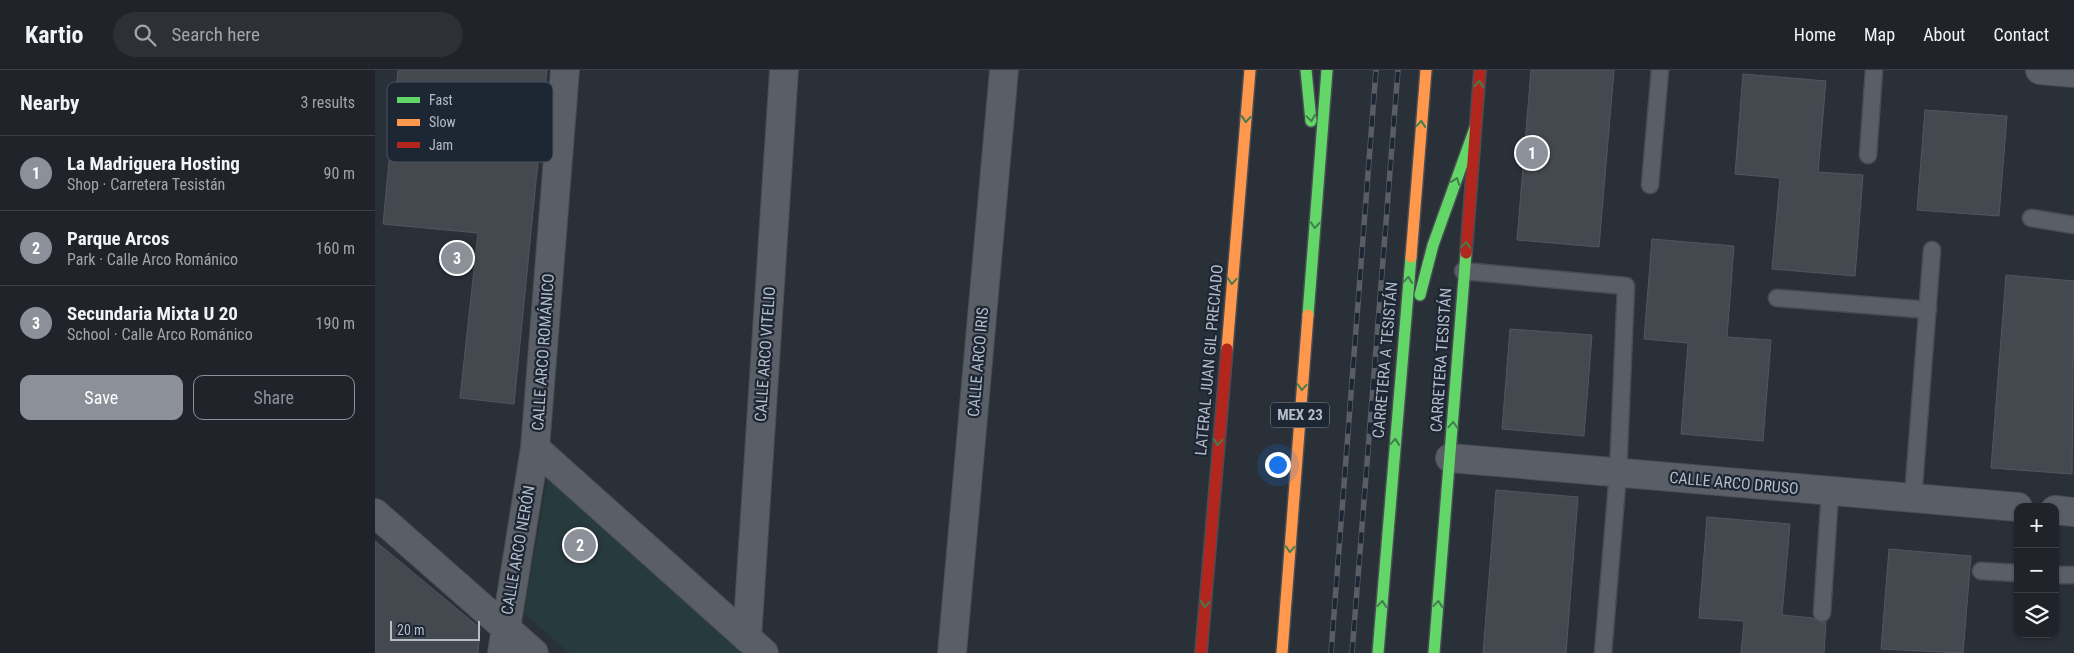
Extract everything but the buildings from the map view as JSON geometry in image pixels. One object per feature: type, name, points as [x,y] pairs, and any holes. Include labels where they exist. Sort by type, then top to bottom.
[{"type":"main road","name":"LATERAL JUAN GIL PRECIADO","points":[[1201,653],[1250,70]]},
{"type":"main road","points":[[1306,70],[1319,176]]},
{"type":"main road","name":"MEX 23","points":[[1281,653],[1327,70]]},
{"type":"main road","name":"CARRETERA A TESISTÁN","points":[[1378,653],[1426,70]]},
{"type":"main road","name":"CARRETERA TESISTÁN","points":[[1434,653],[1480,70]]},
{"type":"main road","points":[[1401,361],[1433,244],[1475,128]]},
{"type":"street","name":"CALLE ARCO ROMÁNICO","points":[[565,70],[535,448],[756,646]]},
{"type":"street","name":"CALLE ARCO VITELIO","points":[[756,646],[784,70]]},
{"type":"street","name":"CALLE ARCO IRIS","points":[[952,653],[1004,70]]},
{"type":"street","points":[[2041,70],[2074,73]]},
{"type":"street","name":"CALLE ARCO NERÓN","points":[[503,640],[535,448]]},
{"type":"street","name":"CALLE ARCO DRUSO","points":[[1450,458],[2014,507]]},
{"type":"street","points":[[2059,510],[2074,512]]},
{"type":"street","points":[[375,513],[503,640],[534,653]]},
{"type":"lane","points":[[1650,185],[1660,70]]},
{"type":"lane","points":[[1868,155],[1874,70]]},
{"type":"lane","points":[[2031,218],[2074,224]]},
{"type":"lane","points":[[1913,498],[1932,250]]},
{"type":"lane","points":[[1463,271],[1626,286],[1617,473],[1603,653]]},
{"type":"lane","points":[[1777,298],[1928,310]]},
{"type":"lane","points":[[1822,613],[1831,492]]},
{"type":"lane","points":[[1981,571],[2014,572]]},
{"type":"lane","points":[[2059,574],[2074,576]]},
{"type":"green space","points":[[548,477],[742,653],[569,653],[524,613]]},
{"type":"railway","points":[[1331,653],[1376,70]]},
{"type":"railway","points":[[1352,653],[1398,70]]},
{"type":"traffic: fast","points":[[1306,70],[1311,121]]},
{"type":"traffic: fast","points":[[1308,315],[1327,70]]},
{"type":"traffic: fast","points":[[1420,295],[1433,245],[1475,128]]},
{"type":"traffic: fast","points":[[1434,653],[1466,253]]},
{"type":"traffic: fast","points":[[1378,653],[1411,257]]},
{"type":"traffic: slow","points":[[1227,349],[1250,70]]},
{"type":"traffic: slow","points":[[1411,257],[1426,70]]},
{"type":"traffic: slow","points":[[1282,653],[1308,315]]},
{"type":"traffic: jam","points":[[1466,253],[1480,70]]},
{"type":"traffic: jam","points":[[1201,653],[1227,349]]},
{"type":"place","name":"La Madriguera Hosting","points":[[1532,153]]},
{"type":"place","name":"Secundaria Mixta U 20","points":[[457,258]]},
{"type":"place","name":"Parque Arcos","points":[[580,545]]}]
